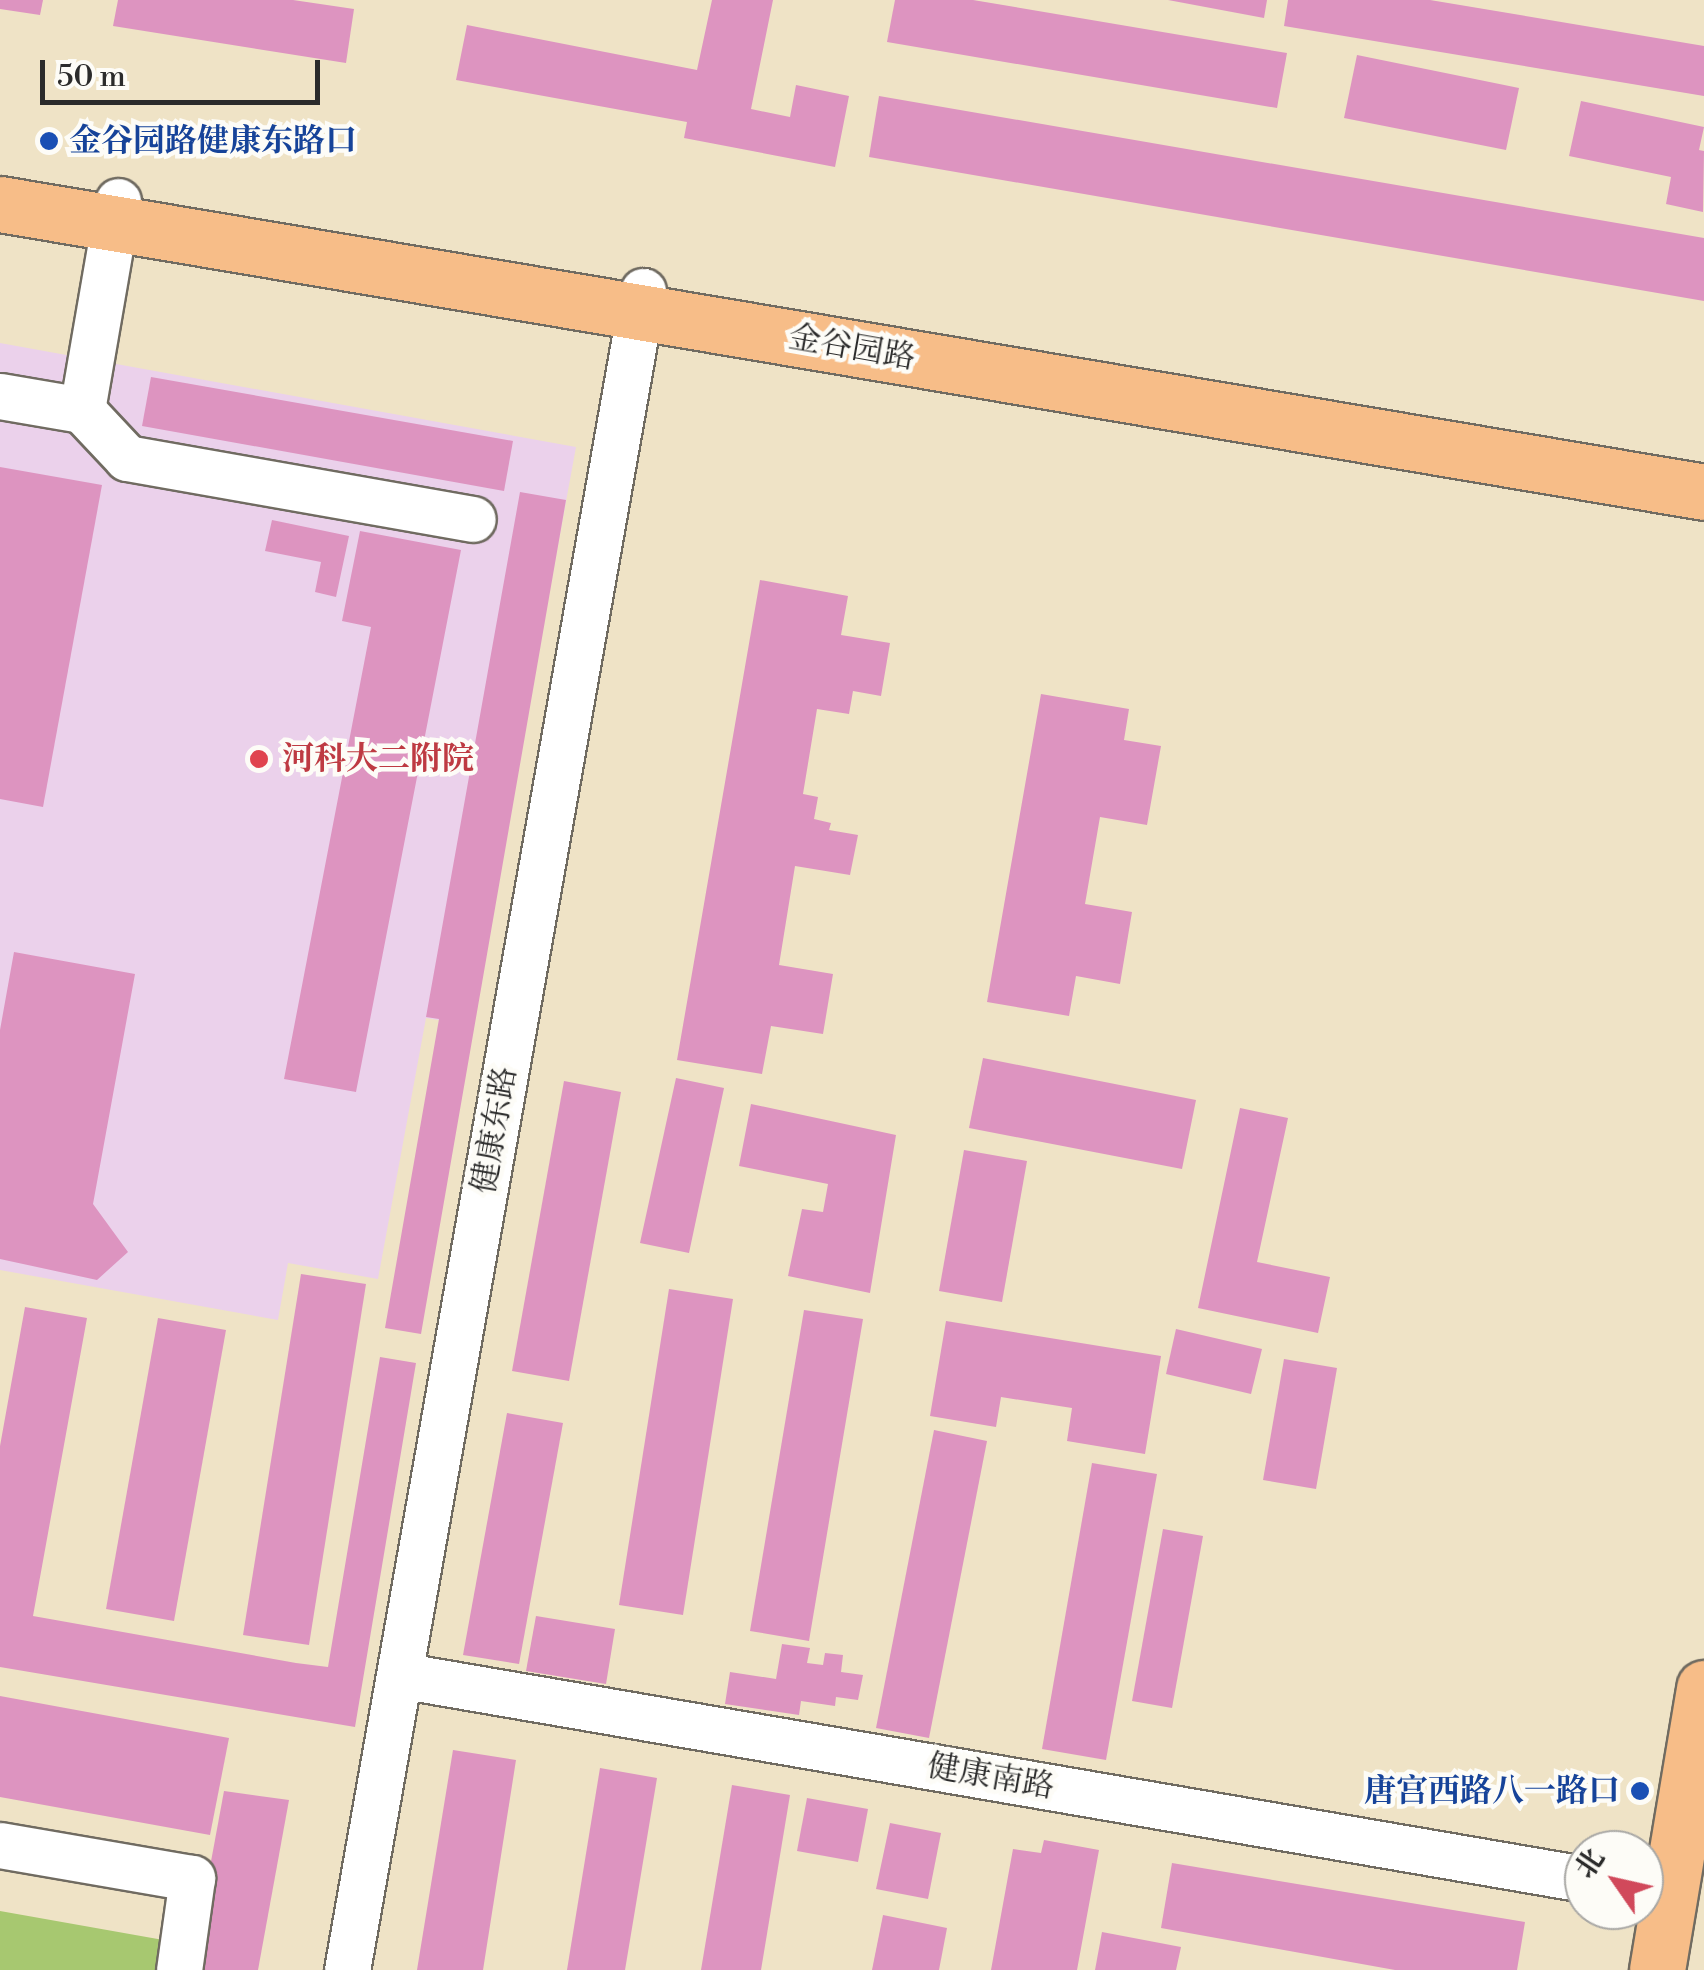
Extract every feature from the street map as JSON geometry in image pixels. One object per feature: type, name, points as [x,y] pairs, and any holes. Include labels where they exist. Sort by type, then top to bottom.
[{"type":"main road","name":"金谷园路","points":[[0,180],[116,212],[1704,492]]},
{"type":"main road","name":"金谷园路","points":[[0,204],[116,212]]},
{"type":"main road","name":"金谷园路","points":[[641,302],[1704,466]]},
{"type":"main road","points":[[1684,1970],[1698,1818],[1704,1688]]},
{"type":"main road","points":[[1664,1879],[1698,1818]]},
{"type":"main road","points":[[1657,1930],[1658,1970]]},
{"type":"street","points":[[82,410],[116,212]]},
{"type":"street","name":"健康东路","points":[[347,1970],[641,302]]},
{"type":"street","points":[[0,396],[82,410],[128,458],[473,520]]},
{"type":"street","name":"健康南路","points":[[399,1674],[1564,1876]]},
{"type":"street","points":[[0,1845],[192,1878],[179,1970]]},
{"type":"shaded area","name":"河科大二附院","points":[[0,343],[576,447],[470,1025],[426,1018],[378,1279],[288,1263],[278,1320],[0,1270]]},
{"type":"green space","points":[[0,1911],[169,1941],[164,1970],[0,1970]]},
{"type":"building","points":[[0,0],[43,0],[40,15],[0,9]]},
{"type":"building","points":[[118,0],[293,0],[354,9],[346,63],[113,26]]},
{"type":"building","points":[[712,0],[773,0],[751,109],[790,117],[796,85],[849,96],[835,167],[684,138],[687,122],[456,80],[467,25],[697,70]]},
{"type":"building","points":[[895,0],[973,0],[1287,53],[1277,108],[887,42]]},
{"type":"building","points":[[1168,0],[1267,0],[1264,18]]},
{"type":"building","points":[[1288,0],[1430,0],[1704,46],[1704,96],[1284,26]]},
{"type":"building","points":[[1357,55],[1519,88],[1506,150],[1344,118]]},
{"type":"building","points":[[879,96],[1704,238],[1704,301],[869,157]]},
{"type":"building","points":[[1581,101],[1704,127],[1699,150],[1704,151],[1703,212],[1666,204],[1671,177],[1569,156]]},
{"type":"building","points":[[151,377],[513,441],[504,491],[142,426]]},
{"type":"building","points":[[0,467],[102,485],[43,807],[0,799]]},
{"type":"building","points":[[520,492],[566,500],[421,1334],[385,1328],[439,1019],[426,1017]]},
{"type":"building","points":[[272,520],[349,536],[336,597],[315,592],[321,562],[265,551]]},
{"type":"building","points":[[360,531],[461,550],[356,1092],[284,1079],[371,627],[342,621]]},
{"type":"building","points":[[760,580],[848,596],[841,635],[890,643],[881,696],[853,691],[849,714],[817,709],[803,794],[818,797],[814,819],[831,823],[829,830],[858,835],[850,875],[795,866],[779,965],[833,974],[823,1034],[771,1026],[762,1074],[677,1060]]},
{"type":"building","points":[[1041,694],[1129,709],[1124,740],[1161,746],[1147,825],[1100,817],[1085,904],[1132,912],[1120,984],[1076,976],[1069,1016],[987,1002]]},
{"type":"building","points":[[14,952],[135,974],[93,1204],[128,1252],[97,1280],[0,1259],[0,1030]]},
{"type":"building","points":[[983,1058],[1196,1100],[1182,1169],[969,1128]]},
{"type":"building","points":[[676,1078],[724,1088],[689,1253],[640,1243]]},
{"type":"building","points":[[564,1081],[621,1092],[569,1381],[512,1371]]},
{"type":"building","points":[[751,1104],[896,1135],[870,1293],[788,1276],[802,1209],[823,1212],[828,1184],[739,1166]]},
{"type":"building","points":[[1240,1108],[1288,1118],[1257,1262],[1330,1277],[1318,1333],[1198,1308]]},
{"type":"building","points":[[964,1150],[1027,1161],[1002,1302],[939,1291]]},
{"type":"building","points":[[301,1274],[366,1284],[309,1645],[243,1635]]},
{"type":"building","points":[[669,1289],[733,1299],[683,1615],[619,1605]]},
{"type":"building","points":[[25,1307],[87,1318],[33,1616],[296,1663],[328,1667],[380,1357],[416,1363],[355,1727],[0,1667],[0,1446]]},
{"type":"building","points":[[804,1310],[863,1319],[809,1641],[750,1631]]},
{"type":"building","points":[[158,1318],[226,1330],[174,1621],[106,1609]]},
{"type":"building","points":[[946,1321],[1161,1356],[1145,1454],[1067,1441],[1072,1408],[1001,1397],[996,1427],[930,1416]]},
{"type":"building","points":[[1176,1329],[1262,1349],[1251,1394],[1166,1374]]},
{"type":"building","points":[[1284,1359],[1337,1368],[1316,1489],[1263,1480]]},
{"type":"building","points":[[507,1413],[563,1423],[519,1664],[463,1655]]},
{"type":"building","points":[[934,1430],[987,1441],[929,1738],[876,1728]]},
{"type":"building","points":[[1092,1463],[1157,1474],[1106,1760],[1042,1749]]},
{"type":"building","points":[[1163,1529],[1203,1536],[1172,1708],[1132,1701]]},
{"type":"building","points":[[536,1616],[615,1629],[606,1684],[526,1671]]},
{"type":"building","points":[[782,1644],[810,1648],[807,1663],[823,1665],[825,1653],[843,1655],[841,1672],[863,1675],[858,1700],[836,1697],[835,1706],[801,1701],[799,1715],[725,1704],[730,1672],[776,1679]]},
{"type":"building","points":[[0,1696],[229,1738],[210,1835],[0,1797]]},
{"type":"building","points":[[453,1750],[516,1760],[483,1970],[417,1970]]},
{"type":"building","points":[[600,1768],[657,1778],[625,1970],[567,1970]]},
{"type":"building","points":[[732,1785],[790,1795],[761,1970],[701,1970]]},
{"type":"building","points":[[224,1791],[289,1800],[258,1970],[191,1970]]},
{"type":"building","points":[[807,1798],[868,1809],[858,1862],[797,1851]]},
{"type":"building","points":[[890,1823],[941,1833],[928,1899],[876,1889]]},
{"type":"building","points":[[1044,1840],[1099,1850],[1077,1970],[991,1970],[1013,1849],[1041,1853]]},
{"type":"building","points":[[1172,1863],[1525,1922],[1517,1970],[1395,1970],[1161,1928]]},
{"type":"building","points":[[883,1915],[947,1928],[939,1970],[872,1970]]},
{"type":"building","points":[[1102,1932],[1181,1947],[1176,1970],[1095,1970]]},
{"type":"place","name":"金谷园路健康东路口","points":[[49,141]]},
{"type":"place","name":"河科大二附院","points":[[259,759]]},
{"type":"place","name":"唐宫西路八一路口","points":[[1640,1791]]}]
